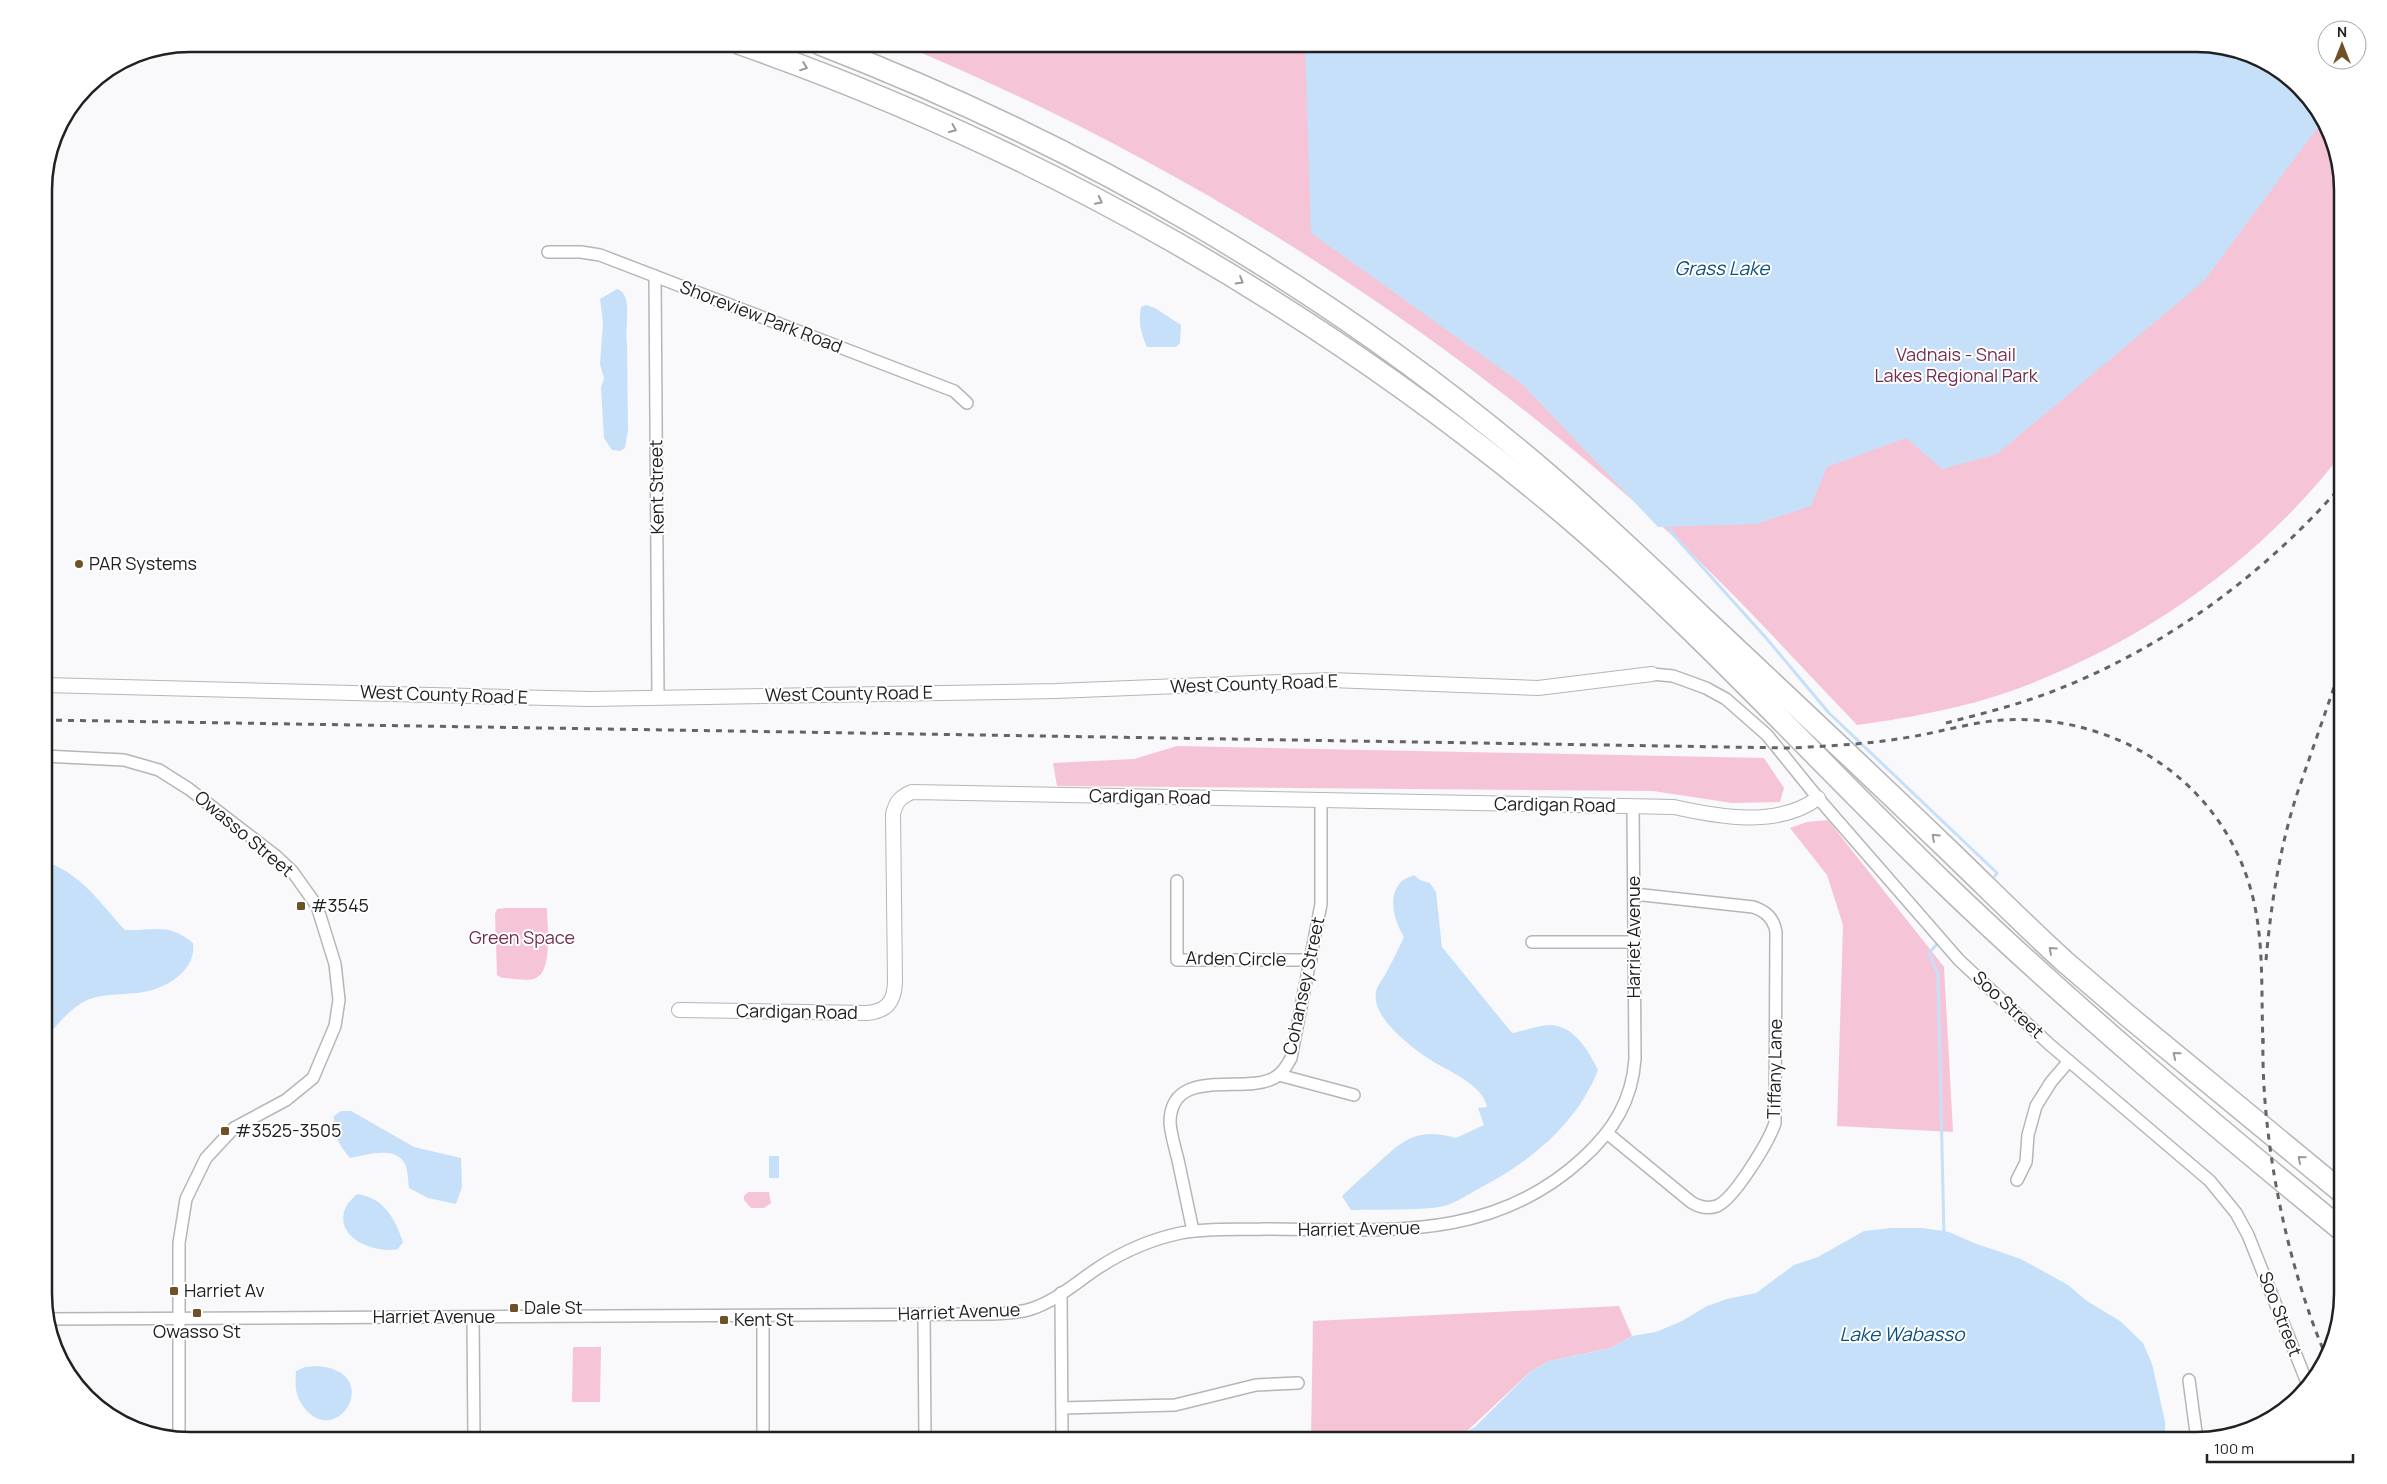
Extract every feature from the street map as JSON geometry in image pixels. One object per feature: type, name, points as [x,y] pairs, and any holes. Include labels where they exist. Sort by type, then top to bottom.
[{"type":"highway","points":[[762,52],[900,106],[990,146],[1113,208],[1258,292],[1440,416],[1512,472],[1625,567],[1951,890],[2112,1036],[2334,1224]]},
{"type":"highway","points":[[840,52],[928,88],[1012,126],[1152,198],[1287,280],[1416,370],[1485,422],[1594,514],[2064,961],[2334,1186]]},
{"type":"highway","points":[[2301,1196],[2334,1236]]},
{"type":"street","name":"Shoreview Park Road","points":[[548,252],[581,252],[600,255],[954,391],[966,403]]},
{"type":"street","name":"Kent Street","points":[[655,276],[658,698]]},
{"type":"street","name":"West County Road E","points":[[53,685],[323,690],[488,697],[658,698],[1056,691],[1331,680],[1538,688],[1652,674]]},
{"type":"street","name":"Soo Street","points":[[1652,674],[1690,680],[1726,699],[1767,735],[1818,798],[1959,960],[2069,1061],[2198,1170],[2224,1197],[2248,1234],[2305,1379]]},
{"type":"street","name":"Owasso Street","points":[[53,756],[124,760],[159,770],[174,778],[266,848],[292,871],[317,906],[333,955],[338,984],[337,1014],[335,1026],[317,1071],[300,1090],[286,1100],[234,1128],[206,1158],[186,1199],[179,1242],[180,1431]]},
{"type":"street","name":"Cardigan Road","points":[[679,1010],[867,1013],[883,1010],[891,1003],[895,983],[893,814],[895,805],[901,797],[912,792],[1674,807],[1708,815],[1745,817],[1787,814],[1806,807],[1818,798]]},
{"type":"street","name":"Cohansey Street","points":[[1193,1231],[1171,1131],[1172,1113],[1176,1103],[1189,1090],[1197,1086],[1265,1082],[1279,1075],[1291,1058],[1321,904],[1321,800]]},
{"type":"street","name":"Harriet Avenue","points":[[55,1320],[994,1314],[1031,1309],[1061,1293],[1128,1251],[1161,1238],[1193,1231],[1411,1229],[1462,1222],[1489,1215],[1532,1196],[1574,1166],[1607,1133],[1624,1106],[1634,1075],[1633,807]]},
{"type":"street","name":"Arden Circle","points":[[1177,881],[1177,960],[1311,960]]},
{"type":"street","name":"Tiffany Lane","points":[[1607,1133],[1691,1202],[1708,1208],[1716,1206],[1728,1197],[1763,1150],[1775,1123],[1776,932],[1772,920],[1768,914],[1753,907],[1634,894]]},
{"type":"street","points":[[1532,942],[1635,942]]},
{"type":"street","points":[[2017,1180],[2026,1162],[2028,1135],[2036,1106],[2051,1082],[2069,1061]]},
{"type":"street","points":[[1279,1075],[1354,1095]]},
{"type":"street","points":[[1061,1293],[1062,1432]]},
{"type":"street","points":[[924,1314],[925,1432]]},
{"type":"street","points":[[763,1316],[763,1432]]},
{"type":"street","points":[[473,1317],[474,1432]]},
{"type":"street","points":[[2189,1380],[2196,1432]]},
{"type":"street","points":[[1062,1408],[1175,1405],[1256,1385],[1298,1383]]},
{"type":"green space","name":"Grass Lake","points":[[918,52],[2197,52],[2232,57],[2266,71],[2288,87],[2300,99],[2320,129],[2332,163],[2334,181],[2334,463],[2278,526],[2241,559],[2162,617],[2119,642],[2075,665],[1988,699],[1923,714],[1857,725],[1739,600],[1690,552],[1578,454],[1489,383],[1397,316],[1304,253],[1207,195],[1108,141],[1005,90]]},
{"type":"green space","points":[[1177,746],[1764,758],[1784,788],[1780,802],[1732,803],[1653,791],[1057,786],[1053,763],[1134,759]]},
{"type":"green space","points":[[1828,820],[1944,967],[1953,1132],[1837,1126],[1843,925],[1827,875],[1790,828],[1807,822]]},
{"type":"green space","name":"Green Space","points":[[547,908],[547,957],[545,966],[536,978],[529,980],[502,978],[497,975],[495,914],[497,909]]},
{"type":"green space","points":[[748,1192],[769,1192],[771,1203],[764,1208],[751,1208],[744,1200],[744,1196]]},
{"type":"green space","points":[[1619,1306],[1632,1336],[1611,1348],[1549,1361],[1530,1372],[1466,1432],[1311,1432],[1313,1321]]},
{"type":"green space","points":[[573,1347],[601,1347],[600,1402],[572,1402]]},
{"type":"water","name":"Grass Lake","points":[[1305,52],[2197,52],[2232,57],[2266,71],[2288,87],[2300,99],[2318,126],[2204,281],[1997,454],[1942,469],[1906,438],[1827,467],[1811,506],[1757,524],[1658,527],[1522,384],[1311,233]]},
{"type":"water","points":[[617,289],[622,292],[627,305],[628,430],[625,448],[620,451],[612,450],[604,438],[601,388],[604,378],[600,364],[603,322],[600,299]]},
{"type":"water","points":[[1146,305],[1155,308],[1181,325],[1180,343],[1176,347],[1147,347],[1140,322],[1141,307]]},
{"type":"water","points":[[53,864],[69,873],[89,890],[125,930],[168,930],[184,936],[193,943],[193,952],[186,969],[171,982],[144,992],[90,999],[65,1016],[53,1030]]},
{"type":"water","points":[[1414,875],[1420,880],[1430,883],[1436,892],[1442,947],[1512,1033],[1546,1025],[1559,1026],[1580,1041],[1598,1070],[1578,1108],[1565,1124],[1550,1140],[1499,1178],[1444,1206],[1418,1209],[1351,1210],[1342,1196],[1404,1142],[1421,1135],[1431,1134],[1456,1138],[1484,1125],[1478,1108],[1487,1107],[1478,1091],[1463,1078],[1412,1047],[1386,1021],[1376,1002],[1377,988],[1404,937],[1395,918],[1393,903],[1396,889],[1401,882]]},
{"type":"water","points":[[341,1111],[351,1111],[414,1147],[461,1158],[462,1187],[456,1204],[428,1198],[409,1188],[405,1164],[401,1158],[395,1155],[380,1153],[350,1158],[340,1143],[334,1128],[334,1116]]},
{"type":"water","points":[[769,1156],[779,1156],[779,1178],[769,1178]]},
{"type":"water","points":[[357,1194],[375,1200],[388,1211],[403,1242],[398,1249],[378,1249],[368,1246],[351,1236],[345,1228],[343,1219],[345,1209]]},
{"type":"water","name":"Lake Wabasso","points":[[1891,1228],[1923,1228],[1949,1232],[1974,1243],[2021,1259],[2068,1285],[2087,1301],[2120,1321],[2143,1343],[2152,1364],[2165,1421],[2165,1432],[1466,1432],[1475,1427],[1530,1372],[1549,1361],[1611,1348],[1632,1336],[1656,1332],[1682,1321],[1707,1306],[1727,1299],[1756,1293],[1794,1265],[1818,1257],[1864,1231]]},
{"type":"water","points":[[317,1366],[337,1371],[348,1380],[352,1391],[350,1403],[343,1413],[333,1419],[321,1420],[309,1413],[298,1398],[296,1371],[305,1367]]},
{"type":"waterway","points":[[1670,523],[1670,531],[1767,639],[1829,713],[1997,873],[1995,876]]},
{"type":"waterway","points":[[1937,944],[1929,953],[1938,974],[1944,1235]]},
{"type":"railway","points":[[1946,723],[2051,692],[2133,654],[2172,631],[2210,606],[2246,578],[2313,517],[2334,494]]},
{"type":"railway","points":[[2266,960],[2274,896],[2286,832],[2334,687]]},
{"type":"railway","points":[[53,720],[1790,748],[1895,739],[1991,721],[2047,721],[2089,730],[2129,745],[2165,766],[2196,794],[2222,827],[2242,865],[2255,907],[2261,958],[2263,1043]]},
{"type":"railway","points":[[2263,1038],[2263,1077],[2271,1158],[2288,1240],[2311,1318],[2323,1348]]},
{"type":"place","name":"PAR Systems","points":[[79,564]]},
{"type":"place","name":"#3545","points":[[301,906]]},
{"type":"place","name":"#3525-3505","points":[[225,1131]]},
{"type":"place","name":"Harriet Av","points":[[174,1291]]},
{"type":"place","name":"Dale St","points":[[514,1308]]},
{"type":"place","name":"Owasso St","points":[[197,1313]]},
{"type":"place","name":"Kent St","points":[[724,1320]]},
{"type":"park label","name":"Vadnais - Snail Lakes Regional Park","points":[[1956,365]]}]
